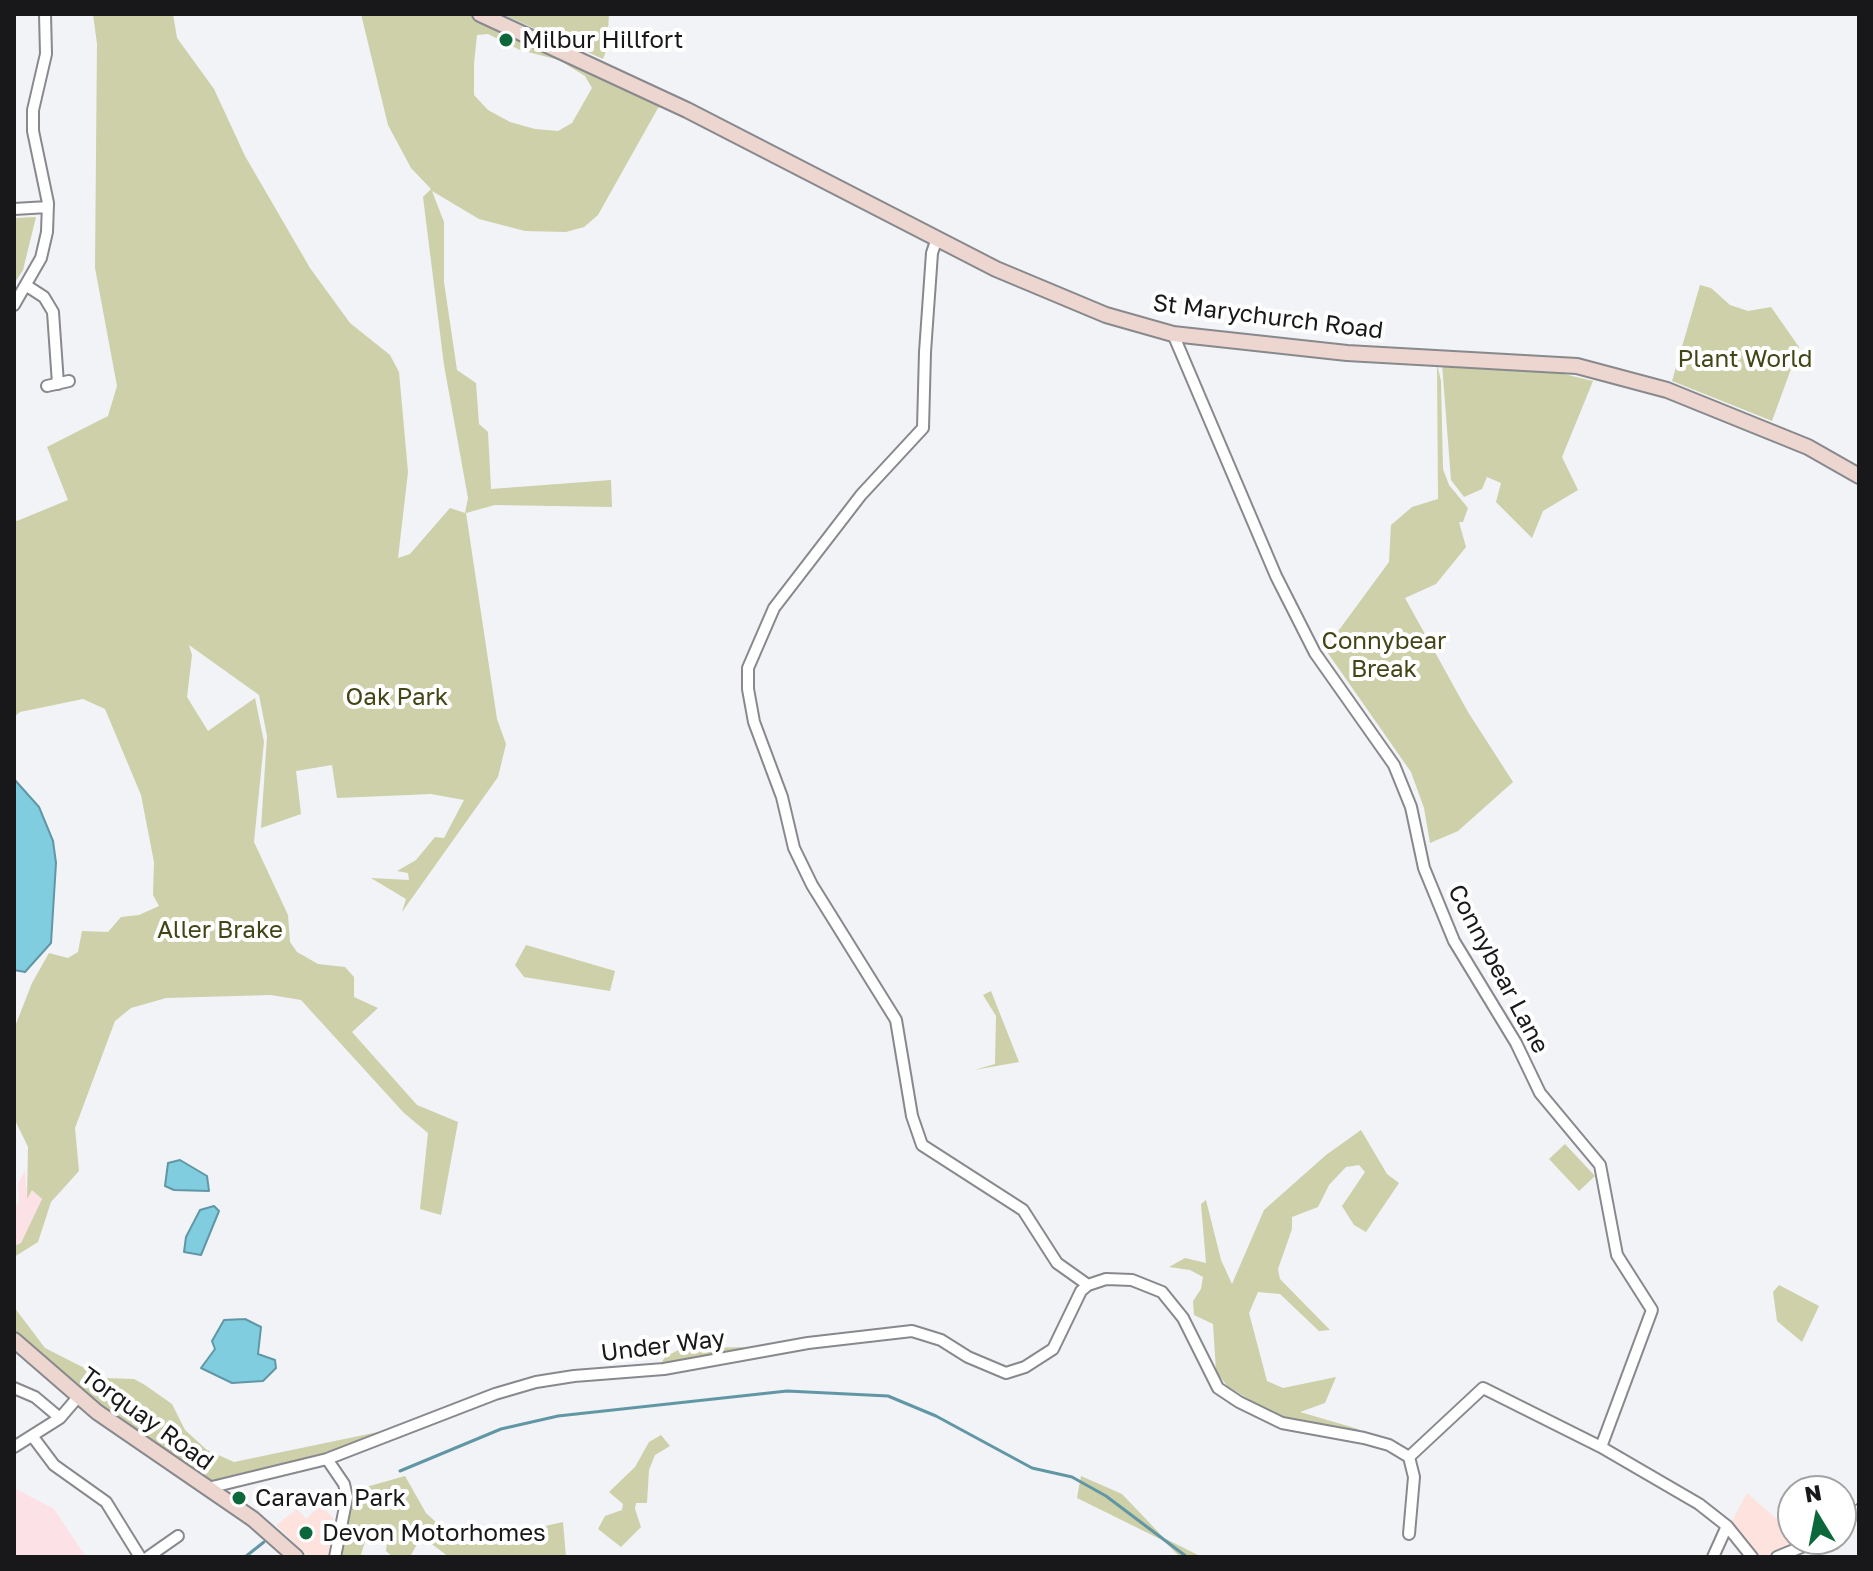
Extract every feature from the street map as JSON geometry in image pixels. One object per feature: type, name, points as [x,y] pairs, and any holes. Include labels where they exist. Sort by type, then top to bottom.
[{"type":"street","points":[[14,305],[41,258],[48,207],[33,131],[34,102],[46,54],[45,14]]},
{"type":"street","name":"St Marychurch Road","points":[[480,14],[687,110],[937,238],[1069,301],[1173,334],[1347,353],[1577,366],[1677,394],[1808,447],[1859,476]]},
{"type":"street","points":[[14,209],[48,207]]},
{"type":"street","points":[[937,238],[930,285],[923,428],[879,480],[861,495],[774,608],[748,668],[754,722],[782,797],[794,848],[812,885],[896,1020],[912,1116],[922,1145],[1023,1210],[1057,1263],[1088,1285],[1106,1279],[1132,1280],[1162,1292],[1183,1318],[1218,1388],[1250,1409],[1282,1423],[1389,1445],[1409,1457],[1414,1477],[1409,1534]]},
{"type":"street","points":[[27,286],[44,297],[53,312],[52,385],[69,381]]},
{"type":"street","name":"Connybear Lane","points":[[1173,334],[1276,576],[1315,653],[1394,765],[1411,807],[1424,868],[1454,941],[1516,1043],[1540,1093],[1600,1165],[1617,1255],[1652,1310],[1601,1447]]},
{"type":"street","name":"Under Way","points":[[204,1489],[279,1474],[327,1459],[536,1382],[664,1369],[808,1343],[912,1331],[941,1340],[968,1357],[1006,1373],[1025,1367],[1053,1349],[1081,1291],[1088,1285]]},
{"type":"street","name":"Torquay Road","points":[[14,1340],[78,1397],[204,1489],[253,1519],[296,1557]]},
{"type":"street","points":[[14,1388],[35,1397],[60,1418]]},
{"type":"street","points":[[1409,1457],[1483,1388],[1578,1439],[1601,1447],[1699,1504],[1727,1526],[1752,1557]]},
{"type":"street","points":[[14,1447],[60,1418],[78,1397]]},
{"type":"street","points":[[33,1437],[54,1465],[106,1502],[140,1557]]},
{"type":"street","points":[[327,1459],[344,1484],[347,1497],[335,1557]]},
{"type":"street","points":[[1715,1553],[1727,1526]]},
{"type":"street","points":[[148,1557],[178,1536]]},
{"type":"street","points":[[1715,1553],[1743,1544]]},
{"type":"shaded area","points":[[25,1170],[27,1197],[32,1190],[42,1199],[21,1243],[14,1246],[14,1210],[19,1201],[18,1184]]},
{"type":"shaded area","points":[[14,1488],[54,1509],[86,1557],[14,1557]]},
{"type":"shaded area","points":[[1747,1493],[1777,1519],[1777,1552],[1761,1557],[1731,1523]]},
{"type":"shaded area","points":[[321,1505],[334,1519],[328,1557],[309,1557],[276,1525],[297,1509],[306,1519]]},
{"type":"green space","points":[[93,14],[173,14],[177,38],[214,89],[245,156],[310,268],[350,323],[390,355],[399,372],[408,472],[398,558],[410,554],[450,508],[465,513],[468,498],[444,365],[423,197],[431,189],[411,168],[388,125],[361,14],[474,14],[666,105],[658,108],[598,215],[584,227],[566,232],[525,231],[479,219],[432,191],[444,222],[444,282],[457,370],[476,383],[479,424],[488,432],[491,489],[611,480],[612,507],[495,505],[466,513],[497,719],[506,744],[498,777],[402,912],[406,899],[371,878],[409,880],[408,873],[397,871],[416,860],[435,837],[444,838],[464,800],[431,794],[337,798],[332,765],[296,771],[301,814],[261,828],[267,736],[259,695],[189,645],[192,655],[187,697],[208,731],[255,698],[264,742],[254,842],[288,915],[290,942],[297,952],[318,964],[345,967],[354,977],[354,997],[378,1008],[352,1032],[417,1105],[458,1122],[441,1215],[420,1209],[428,1133],[404,1113],[301,1000],[271,995],[166,998],[131,1008],[115,1021],[75,1128],[79,1171],[51,1202],[38,1242],[14,1257],[14,1246],[21,1243],[42,1199],[32,1190],[27,1199],[28,1147],[14,1118],[14,1029],[32,983],[49,953],[68,958],[78,952],[82,931],[108,932],[121,917],[139,915],[159,906],[153,895],[154,862],[141,795],[105,709],[83,699],[20,712],[14,717],[14,518],[17,521],[68,500],[47,447],[108,416],[117,386],[95,268],[97,44]],"holes":[[[488,34],[520,50],[559,60],[585,76],[592,88],[572,123],[558,131],[510,122],[488,110],[474,95],[477,35]]]},
{"type":"green space","points":[[502,14],[609,14],[607,48],[603,59]]},
{"type":"green space","points":[[36,217],[23,270],[14,284],[14,218]]},
{"type":"green space","name":"Plant World","points":[[1700,285],[1711,288],[1730,305],[1748,311],[1771,307],[1799,347],[1772,421],[1672,381]]},
{"type":"green space","name":"Connybear Break","points":[[1437,364],[1441,381],[1443,469],[1449,485],[1468,508],[1463,522],[1459,522],[1466,547],[1436,584],[1405,598],[1468,712],[1513,782],[1458,831],[1430,843],[1424,808],[1411,772],[1325,649],[1389,562],[1391,525],[1412,507],[1438,499]]},
{"type":"green space","points":[[1442,364],[1560,373],[1593,381],[1562,457],[1578,490],[1543,511],[1532,538],[1496,502],[1501,483],[1487,477],[1482,489],[1464,497],[1451,480]]},
{"type":"green space","points":[[526,945],[615,971],[610,991],[524,977],[515,965]]},
{"type":"green space","points":[[991,991],[1019,1062],[974,1070],[995,1064],[996,1016],[983,995]]},
{"type":"green space","points":[[1361,1130],[1387,1174],[1399,1183],[1366,1232],[1354,1225],[1342,1206],[1365,1172],[1359,1165],[1346,1167],[1329,1185],[1318,1207],[1292,1217],[1292,1229],[1278,1269],[1280,1279],[1330,1330],[1319,1331],[1280,1294],[1258,1292],[1249,1313],[1267,1381],[1283,1388],[1336,1377],[1325,1403],[1300,1412],[1358,1429],[1361,1433],[1281,1419],[1227,1386],[1216,1371],[1213,1324],[1194,1315],[1193,1301],[1201,1289],[1203,1277],[1190,1270],[1169,1267],[1185,1258],[1206,1263],[1201,1204],[1206,1200],[1221,1260],[1232,1284],[1264,1210],[1326,1155]]},
{"type":"green space","points":[[1565,1144],[1595,1176],[1579,1191],[1549,1159]]},
{"type":"green space","points":[[1779,1285],[1819,1306],[1802,1342],[1777,1321],[1773,1292]]},
{"type":"green space","points":[[14,1307],[45,1348],[104,1378],[134,1379],[145,1385],[172,1404],[185,1430],[207,1450],[234,1462],[383,1431],[377,1441],[204,1489],[97,1412],[14,1335]]},
{"type":"green space","points":[[757,1347],[660,1365],[665,1357],[682,1348]]},
{"type":"green space","points":[[661,1435],[670,1446],[655,1455],[649,1470],[647,1503],[636,1503],[641,1527],[621,1547],[598,1529],[605,1516],[622,1510],[623,1504],[609,1492],[635,1467],[649,1442]]},
{"type":"green space","points":[[405,1476],[426,1513],[461,1545],[563,1522],[566,1557],[449,1557],[429,1542],[417,1544],[410,1557],[393,1557],[386,1551],[388,1534],[369,1530],[360,1557],[338,1557],[352,1491]]},
{"type":"green space","points":[[1081,1476],[1122,1494],[1164,1538],[1202,1557],[1180,1557],[1164,1541],[1077,1498]]},
{"type":"water","points":[[14,779],[39,807],[53,841],[56,863],[51,943],[25,972],[14,970]]},
{"type":"water","points":[[180,1160],[207,1176],[209,1191],[174,1190],[165,1186],[168,1163]]},
{"type":"water","points":[[214,1206],[219,1211],[201,1255],[184,1252],[186,1237],[200,1210]]},
{"type":"water","points":[[245,1319],[261,1327],[258,1354],[275,1360],[276,1368],[263,1381],[232,1383],[201,1368],[215,1349],[212,1341],[224,1320]]},
{"type":"waterway","points":[[400,1471],[501,1429],[558,1416],[787,1391],[888,1396],[936,1416],[1032,1468],[1072,1477],[1106,1496],[1187,1557]]},
{"type":"waterway","points":[[245,1557],[264,1542]]},
{"type":"place","name":"Milbur Hillfort","points":[[506,40]]},
{"type":"place","name":"Caravan Park","points":[[239,1498]]},
{"type":"place","name":"Devon Motorhomes","points":[[306,1533]]},
{"type":"park label","name":"Oak Park","points":[[397,697]]},
{"type":"park label","name":"Aller Brake","points":[[220,930]]}]
